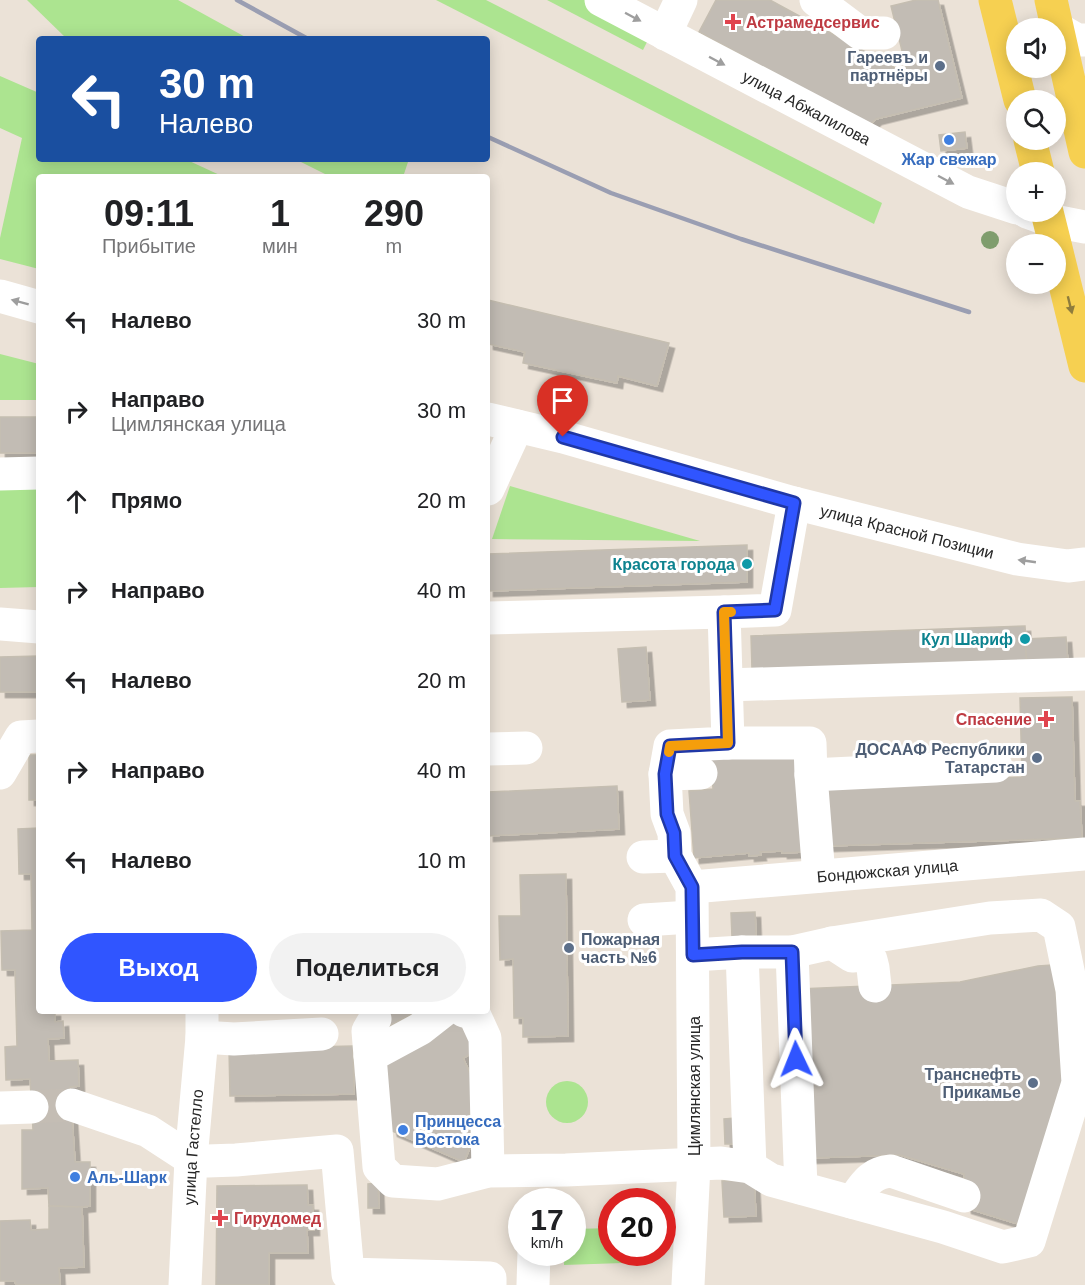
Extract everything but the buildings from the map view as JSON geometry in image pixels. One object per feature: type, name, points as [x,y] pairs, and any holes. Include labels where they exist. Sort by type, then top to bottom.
[{"type":"main road","points":[[995,0],[1018,90]]},
{"type":"main road","points":[[1066,29],[1083,127]]},
{"type":"main road","points":[[1047,227],[1085,366]]},
{"type":"street","name":"улица Абжалилова","points":[[601,0],[968,192],[1006,204]]},
{"type":"street","points":[[665,34],[681,0]]},
{"type":"street","points":[[816,0],[860,33],[884,33]]},
{"type":"street","points":[[1047,227],[1085,227]]},
{"type":"street","points":[[0,296],[36,306]]},
{"type":"street","points":[[490,479],[502,422]]},
{"type":"street","name":"улица Красной Позиции","points":[[502,422],[563,437],[794,503],[1017,559],[1068,566],[1085,564]]},
{"type":"street","points":[[0,474],[36,473]]},
{"type":"street","points":[[490,618],[775,610],[794,503]]},
{"type":"street","points":[[724,612],[728,743]]},
{"type":"street","points":[[0,624],[36,627]]},
{"type":"street","points":[[728,685],[1085,674]]},
{"type":"street","points":[[0,773],[21,737],[36,736]]},
{"type":"street","points":[[692,902],[659,856],[674,833],[667,814],[665,774],[670,746],[810,743],[808,786],[819,876]]},
{"type":"street","points":[[490,749],[526,748]]},
{"type":"street","points":[[808,786],[996,766]]},
{"type":"street","points":[[665,774],[701,773]]},
{"type":"street","name":"Бондюжская улица","points":[[644,920],[692,902],[819,876],[1085,854]]},
{"type":"street","name":"Цимлянская улица","points":[[688,1285],[694,1165],[692,902]]},
{"type":"street","points":[[375,1019],[368,1031],[379,1167],[393,1180],[438,1185],[488,1171],[721,1163],[750,1167],[771,1180],[943,1227],[1003,1247],[1029,1241],[1078,1083],[1072,990],[1059,927],[1041,915],[990,918],[832,943],[792,952],[693,955]]},
{"type":"street","points":[[832,943],[852,956],[862,955],[871,960],[875,986]]},
{"type":"street","points":[[742,952],[750,1167]]},
{"type":"street","points":[[792,952],[801,1188]]},
{"type":"street","points":[[370,1056],[420,1029],[439,1014]]},
{"type":"street","points":[[474,1014],[485,1038],[488,1171]]},
{"type":"street","points":[[202,1024],[234,1039],[322,1034]]},
{"type":"street","name":"улица Гастелло","points":[[185,1285],[191,1159],[202,1024]]},
{"type":"street","points":[[72,1105],[148,1131],[191,1159],[236,1161],[348,1147],[348,1274],[490,1278],[490,1285]]},
{"type":"street","points":[[852,1202],[871,1177],[882,1172],[891,1172],[964,1196]]},
{"type":"street","points":[[533,1285],[534,1266]]},
{"type":"green space","points":[[27,0],[178,0],[244,36],[64,36]]},
{"type":"green space","points":[[436,0],[486,0],[882,203],[874,224]]},
{"type":"green space","points":[[547,0],[585,0],[651,34],[643,50]]},
{"type":"green space","points":[[0,76],[36,92],[36,162],[192,162],[218,174],[36,174],[36,268],[0,259],[0,238],[22,138],[0,128]]},
{"type":"green space","points":[[301,162],[408,162],[404,174],[325,174]]},
{"type":"green space","points":[[0,354],[36,363],[36,400],[0,400]]},
{"type":"green space","points":[[0,486],[36,486],[36,587],[0,588]]},
{"type":"green space","points":[[510,486],[700,541],[492,539]]},
{"type":"green space","points":[[567,1081],[582,1087],[588,1102],[582,1117],[567,1123],[552,1117],[546,1102],[552,1087]]},
{"type":"green space","points":[[598,1228],[598,1264],[586,1264],[586,1229]]},
{"type":"tunnel","points":[[32,1107],[72,1105]]},
{"type":"railway","points":[[237,0],[303,36]]},
{"type":"railway","points":[[490,138],[611,193],[741,239],[969,312]]},
{"type":"slow traffic","points":[[669,752],[670,746],[728,743],[724,612],[731,612]]},
{"type":"place","name":"Астрамедсервис","points":[[733,22]]},
{"type":"place","name":"Гареевъ и партнёры","points":[[940,66]]},
{"type":"place","name":"Жар свежар","points":[[949,140]]},
{"type":"place","name":"Красота города","points":[[747,564]]},
{"type":"place","name":"Кул Шариф","points":[[1025,639]]},
{"type":"place","name":"Спасение","points":[[1046,719]]},
{"type":"place","name":"ДОСААФ Республики Татарстан","points":[[1037,758]]},
{"type":"place","name":"Пожарная часть №6","points":[[569,948]]},
{"type":"place","name":"Транснефть Прикамье","points":[[1033,1083]]},
{"type":"place","name":"Принцесса Востока","points":[[403,1130]]},
{"type":"place","name":"Аль-Шарк","points":[[75,1177]]},
{"type":"place","name":"Гирудомед","points":[[220,1218]]},
{"type":"route","points":[[563,437],[794,503],[775,610],[724,612],[728,743],[670,746],[665,774],[667,814],[674,833],[675,856],[692,887],[693,955],[792,952],[796,1059]]}]
